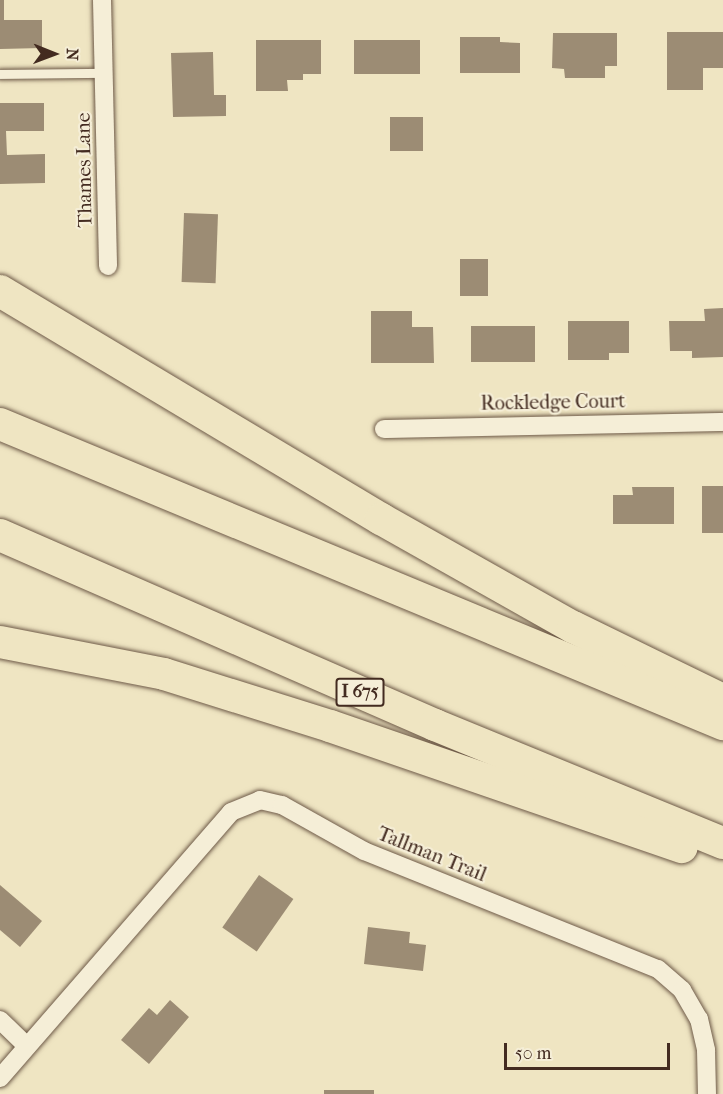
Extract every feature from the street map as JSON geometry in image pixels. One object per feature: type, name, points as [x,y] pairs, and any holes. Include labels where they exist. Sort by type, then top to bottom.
[{"type":"highway","points":[[0,291],[391,525],[573,627],[723,700]]},
{"type":"highway","points":[[0,423],[723,724]]},
{"type":"highway","name":"I 675","points":[[0,535],[435,725],[723,843]]},
{"type":"highway","points":[[0,642],[164,674],[330,726],[723,860]]},
{"type":"street","name":"Thames Lane","points":[[102,0],[108,266]]},
{"type":"street","name":"Rockledge Court","points":[[384,429],[723,422]]},
{"type":"street","name":"Tallman Trail","points":[[0,1078],[114,951],[231,812],[249,802],[270,801],[363,851],[658,969],[682,990],[699,1019],[706,1050],[707,1094]]},
{"type":"street","points":[[0,1020],[27,1046]]},
{"type":"lane","points":[[0,74],[104,73]]},
{"type":"building","points":[[0,0],[4,0],[4,20],[42,20],[42,48],[0,49]]},
{"type":"building","points":[[667,32],[723,32],[723,68],[703,68],[703,90],[667,90]]},
{"type":"building","points":[[553,33],[617,33],[617,66],[605,66],[605,78],[565,78],[564,69],[552,68]]},
{"type":"building","points":[[460,37],[500,37],[500,42],[520,43],[520,73],[460,73]]},
{"type":"building","points":[[256,40],[321,40],[321,74],[303,74],[303,80],[287,80],[288,91],[256,91]]},
{"type":"building","points":[[354,40],[420,40],[420,74],[354,74]]},
{"type":"building","points":[[213,52],[214,95],[226,95],[226,116],[173,117],[171,53]]},
{"type":"building","points":[[0,103],[44,103],[44,131],[6,131],[7,155],[45,154],[45,183],[0,184]]},
{"type":"building","points":[[390,117],[423,117],[423,151],[390,151]]},
{"type":"building","points":[[184,213],[218,214],[216,283],[182,282]]},
{"type":"building","points":[[460,259],[488,259],[488,296],[460,296]]},
{"type":"building","points":[[723,308],[723,357],[692,358],[692,351],[670,351],[669,321],[705,321],[704,309]]},
{"type":"building","points":[[371,311],[412,311],[412,327],[433,327],[434,363],[371,363]]},
{"type":"building","points":[[568,321],[629,321],[629,353],[609,353],[609,360],[568,360]]},
{"type":"building","points":[[471,326],[535,326],[535,362],[471,362]]},
{"type":"building","points":[[702,486],[723,486],[723,533],[702,533]]},
{"type":"building","points":[[632,487],[674,487],[674,524],[613,524],[613,495],[633,495]]},
{"type":"building","points":[[259,875],[293,899],[257,952],[222,927]]},
{"type":"building","points":[[0,885],[42,921],[20,947],[0,930]]},
{"type":"building","points":[[368,927],[410,932],[409,943],[426,945],[423,971],[364,964]]},
{"type":"building","points":[[170,1000],[189,1017],[149,1064],[121,1040],[149,1008],[157,1015]]},
{"type":"building","points":[[324,1090],[374,1090],[374,1094],[324,1094]]}]
